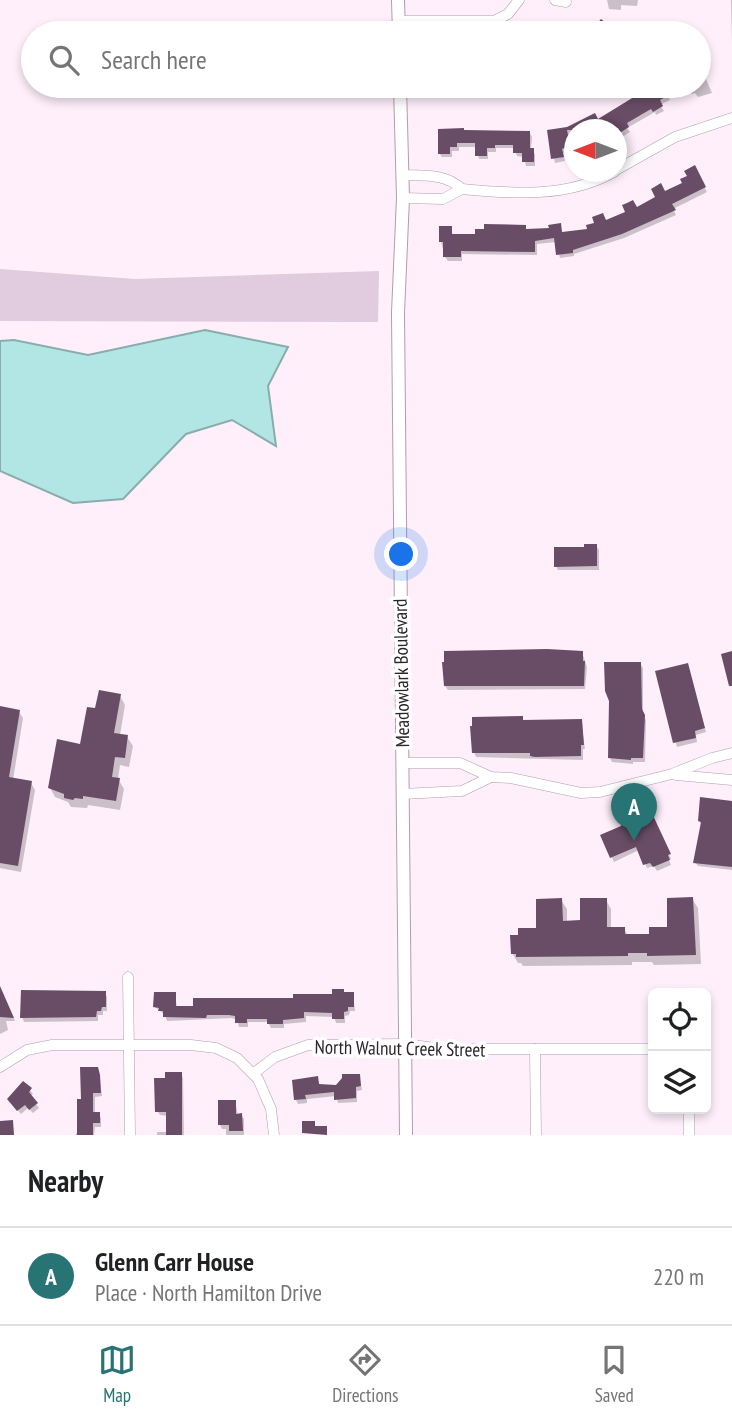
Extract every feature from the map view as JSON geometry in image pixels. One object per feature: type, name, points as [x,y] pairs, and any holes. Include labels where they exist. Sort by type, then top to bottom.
[{"type":"street","points":[[398,0],[399,21]]},
{"type":"street","points":[[494,21],[504,16],[519,0]]},
{"type":"street","points":[[555,0],[566,2]]},
{"type":"street","name":"Meadowlark Boulevard","points":[[400,98],[403,198],[398,313],[405,1135]]},
{"type":"street","points":[[627,164],[675,138],[732,118]]},
{"type":"street","points":[[402,175],[443,176],[462,189]]},
{"type":"street","points":[[403,198],[443,199],[462,189],[556,191],[590,182]]},
{"type":"street","points":[[402,763],[460,763],[491,776],[581,793],[600,792],[672,774],[732,753]]},
{"type":"street","points":[[672,774],[732,780]]},
{"type":"street","points":[[402,794],[462,791],[491,776]]},
{"type":"street","points":[[128,977],[130,1135]]},
{"type":"street","name":"North Walnut Creek Street","points":[[254,1073],[275,1057],[308,1045],[405,1044],[443,1049],[648,1049]]},
{"type":"street","points":[[0,1067],[15,1055],[39,1047],[191,1045],[216,1048],[230,1054],[254,1073],[268,1100],[274,1135]]},
{"type":"street","points":[[535,1049],[536,1135]]},
{"type":"street","points":[[689,1114],[689,1135]]},
{"type":"shaded area","points":[[0,269],[135,279],[379,271],[378,322],[0,321]]},
{"type":"shaded area","points":[[205,330],[288,347],[268,386],[276,446],[232,420],[186,434],[123,499],[73,503],[0,471],[0,341],[14,340],[88,355]]},
{"type":"building","points":[[632,98],[664,98],[660,100],[663,106],[653,112],[651,109],[627,123],[627,119],[598,119]]},
{"type":"building","points":[[595,113],[598,119],[583,119]]},
{"type":"building","points":[[564,127],[564,157],[551,159],[547,130]]},
{"type":"building","points":[[438,129],[530,131],[530,148],[534,148],[534,162],[522,162],[522,153],[513,153],[513,145],[495,145],[495,148],[487,148],[487,156],[475,156],[475,143],[457,143],[457,147],[450,147],[450,154],[438,154]]},
{"type":"building","points":[[695,165],[706,187],[672,204],[676,210],[622,234],[573,250],[573,253],[556,255],[554,238],[535,241],[535,252],[461,251],[461,257],[443,257],[439,226],[452,226],[452,234],[475,234],[475,229],[484,229],[484,224],[526,225],[526,229],[549,228],[548,225],[561,223],[562,232],[587,229],[586,225],[594,223],[592,217],[603,213],[606,220],[625,212],[622,205],[633,200],[637,207],[655,197],[651,189],[661,183],[665,191],[682,183],[680,179],[687,176],[684,171]]},
{"type":"building","points":[[584,544],[597,544],[597,566],[554,567],[554,547],[584,547]]},
{"type":"building","points":[[444,651],[583,651],[584,686],[444,686]]},
{"type":"building","points":[[732,651],[732,686],[729,686],[721,654]]},
{"type":"building","points":[[604,662],[641,662],[642,709],[645,715],[643,758],[608,758],[609,701],[605,691]]},
{"type":"building","points":[[688,663],[705,728],[695,731],[696,738],[673,743],[655,671]]},
{"type":"building","points":[[99,690],[121,694],[114,733],[128,735],[125,758],[115,757],[112,777],[120,778],[116,801],[83,796],[83,799],[64,798],[64,794],[48,788],[57,739],[80,744],[87,707],[95,708]]},
{"type":"building","points":[[0,706],[20,710],[9,777],[32,781],[18,866],[0,863]]},
{"type":"building","points":[[523,716],[523,720],[582,719],[584,745],[581,745],[581,756],[535,757],[530,756],[530,753],[472,753],[472,717]]},
{"type":"building","points":[[700,797],[732,801],[732,867],[693,863],[701,822],[698,821]]},
{"type":"building","points":[[650,809],[671,854],[668,855],[670,860],[653,867],[650,863],[643,865],[636,847],[610,858],[600,835],[621,826],[621,821]]},
{"type":"building","points":[[693,897],[696,955],[647,956],[647,953],[628,953],[628,956],[516,957],[516,954],[511,954],[510,935],[518,935],[518,928],[536,928],[536,899],[562,898],[563,921],[580,920],[580,898],[607,898],[607,927],[625,927],[625,934],[649,934],[649,927],[667,927],[667,898]]},
{"type":"building","points":[[0,986],[14,1018],[0,1017]]},
{"type":"building","points":[[332,989],[354,992],[354,1007],[348,1007],[348,1011],[344,1012],[344,1019],[332,1019],[332,1013],[304,1012],[304,1018],[283,1020],[283,1024],[267,1024],[267,1019],[247,1019],[247,1023],[235,1023],[235,1016],[229,1015],[207,1015],[206,1018],[163,1017],[163,1011],[153,1007],[154,992],[176,992],[176,1006],[193,1006],[193,998],[293,998],[293,994],[332,994]]},
{"type":"building","points":[[21,990],[106,991],[106,1007],[97,1011],[96,1017],[20,1018]]},
{"type":"building","points":[[80,1067],[98,1067],[100,1075],[101,1093],[93,1093],[93,1112],[100,1112],[100,1123],[93,1123],[93,1135],[77,1135],[77,1099],[81,1099]]},
{"type":"building","points":[[165,1072],[182,1072],[182,1135],[166,1135],[166,1112],[155,1112],[154,1078],[165,1078]]},
{"type":"building","points":[[342,1074],[360,1074],[361,1086],[356,1087],[356,1098],[334,1100],[334,1092],[305,1095],[306,1099],[294,1100],[292,1080],[318,1076],[319,1084],[336,1085]]},
{"type":"building","points":[[23,1081],[32,1088],[29,1092],[38,1103],[29,1110],[25,1105],[17,1111],[7,1099]]},
{"type":"building","points":[[218,1100],[236,1100],[236,1114],[242,1113],[243,1131],[229,1131],[229,1125],[218,1125]]},
{"type":"building","points":[[13,1120],[14,1135],[0,1135],[0,1121]]},
{"type":"building","points":[[302,1121],[315,1121],[315,1126],[327,1126],[327,1135],[302,1133]]},
{"type":"place","name":"Glenn Carr House","points":[[634,841]]}]
